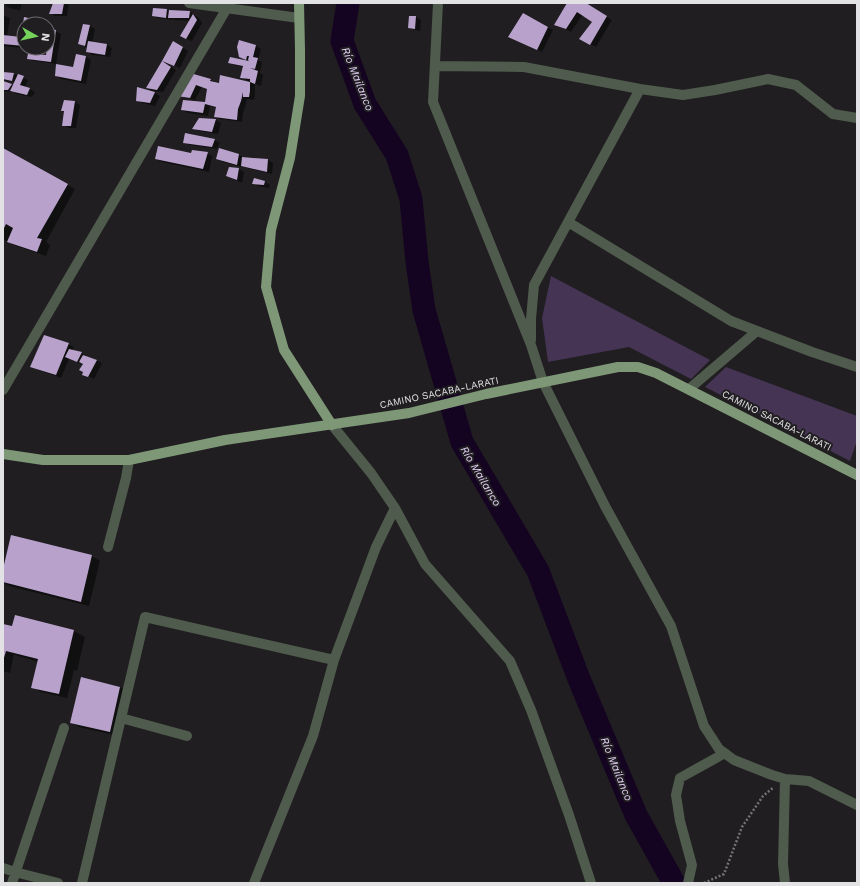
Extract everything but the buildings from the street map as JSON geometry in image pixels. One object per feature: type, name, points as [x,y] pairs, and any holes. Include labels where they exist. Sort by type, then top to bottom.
[{"type":"main road","points":[[299,3],[300,96],[290,158],[271,230],[266,287],[284,350],[332,425]]},
{"type":"main road","name":"CAMINO SACABA-LARATI","points":[[3,454],[43,460],[129,460],[225,440],[409,413],[543,382],[618,367],[638,367],[656,373],[689,389],[857,475]]},
{"type":"street","points":[[189,3],[299,18]]},
{"type":"street","points":[[438,3],[433,102],[531,344],[543,382],[604,506],[671,626],[704,726],[719,749],[734,760],[785,779],[809,780],[857,804]]},
{"type":"street","points":[[3,390],[227,8]]},
{"type":"street","points":[[436,66],[524,67],[640,89],[683,95],[768,79],[796,86],[833,114],[857,118]]},
{"type":"street","points":[[531,344],[531,319],[534,285],[640,89]]},
{"type":"street","points":[[568,222],[731,321],[812,352],[857,367]]},
{"type":"street","points":[[689,389],[757,331]]},
{"type":"street","points":[[332,425],[370,473],[395,508],[425,564],[510,661],[531,710],[569,815],[591,883]]},
{"type":"street","points":[[108,547],[126,478],[129,460]]},
{"type":"street","points":[[254,883],[313,736],[334,660],[376,547],[395,508]]},
{"type":"street","points":[[82,883],[145,617],[334,660]]},
{"type":"street","points":[[121,718],[187,736]]},
{"type":"street","points":[[12,883],[64,728]]},
{"type":"street","points":[[688,883],[692,865],[680,821],[676,795],[680,778],[725,753]]},
{"type":"street","points":[[785,779],[785,883]]},
{"type":"street","points":[[3,868],[58,883]]},
{"type":"path","points":[[704,883],[724,874],[742,827],[763,796],[785,779]]},
{"type":"shaded area","points":[[551,276],[710,360],[691,379],[629,347],[548,362],[542,318]]},
{"type":"shaded area","points":[[726,367],[857,416],[857,441],[850,461],[705,387]]},
{"type":"waterway","name":"Río Mailanco","points":[[348,3],[342,41],[365,104],[397,155],[411,199],[417,262],[424,310],[462,442],[538,571],[579,679],[636,815],[674,883]]}]
